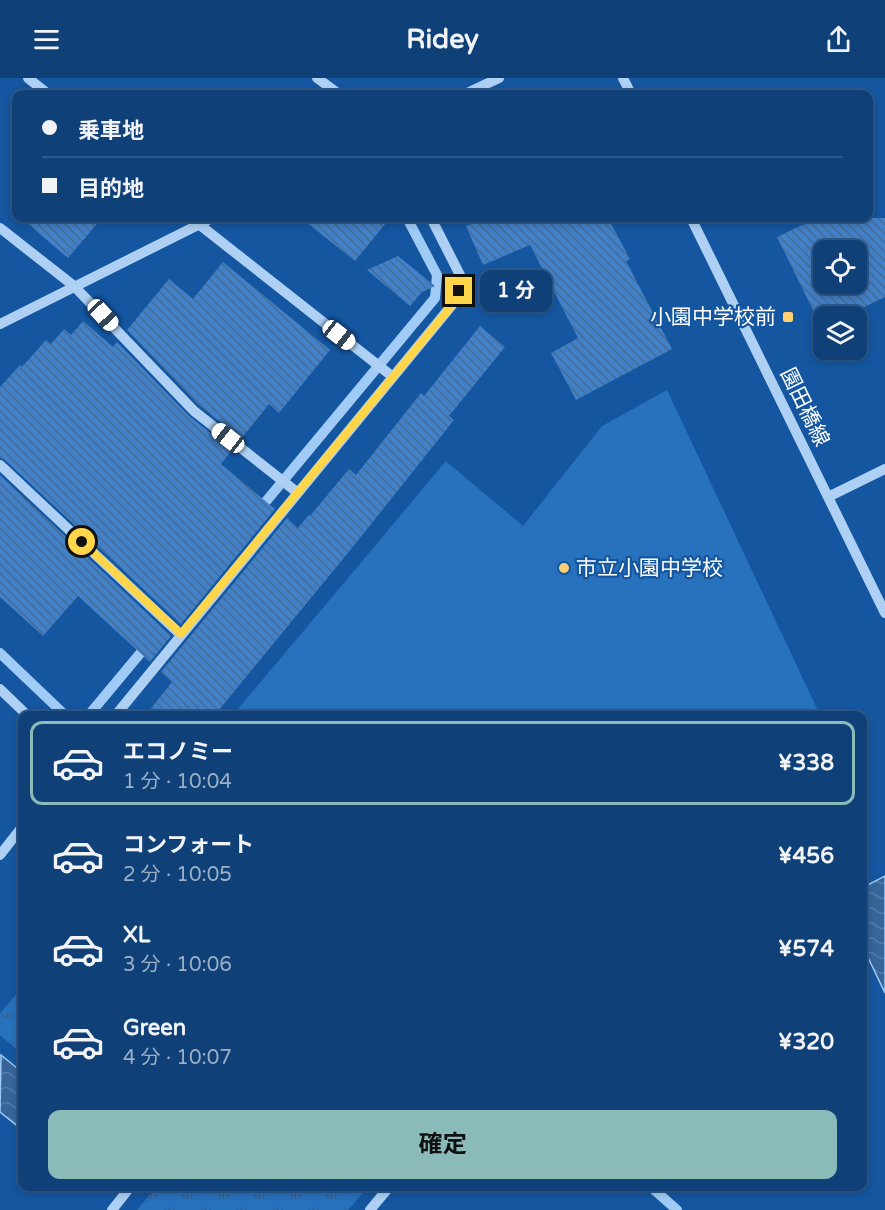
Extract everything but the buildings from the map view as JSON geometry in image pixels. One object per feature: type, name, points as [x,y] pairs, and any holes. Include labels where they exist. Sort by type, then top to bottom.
[{"type":"street","points":[[28,78],[43,90]]},
{"type":"street","points":[[317,78],[334,90]]},
{"type":"street","points":[[474,90],[499,78]]},
{"type":"street","points":[[0,324],[193,222]]},
{"type":"street","points":[[196,222],[393,377]]},
{"type":"street","points":[[119,711],[452,305],[459,291],[460,275],[433,222]]},
{"type":"street","name":"園田橋線","points":[[693,222],[885,613]]},
{"type":"street","points":[[0,228],[74,286],[194,411],[298,493]]},
{"type":"street","points":[[0,465],[181,634]]},
{"type":"street","points":[[828,497],[885,469]]},
{"type":"street","points":[[0,689],[23,711]]},
{"type":"street","points":[[0,855],[18,832]]},
{"type":"street","points":[[112,1210],[127,1191]]},
{"type":"street","points":[[370,1210],[386,1191]]},
{"type":"green space","name":"市立小園中学校","points":[[667,390],[818,711],[236,711],[446,461],[523,526],[602,426]]},
{"type":"green space","points":[[18,992],[18,1051],[0,1035],[0,1014]]},
{"type":"green space","points":[[153,1191],[365,1191],[348,1210],[137,1210]]},
{"type":"water","points":[[885,876],[885,993],[867,955],[867,885]]},
{"type":"water","points":[[1,1055],[18,1069],[18,1126],[0,1112]]},
{"type":"waterway","points":[[258,511],[435,298],[437,275],[409,222]]},
{"type":"waterway","points":[[92,711],[148,644]]},
{"type":"waterway","points":[[0,653],[61,711]]},
{"type":"waterway","points":[[656,1191],[677,1210]]},
{"type":"place","name":"小園中学校前","points":[[788,317]]},
{"type":"place","name":"市立小園中学校","points":[[564,568]]},
{"type":"route","points":[[82,542],[181,634],[452,305],[459,291]]}]
